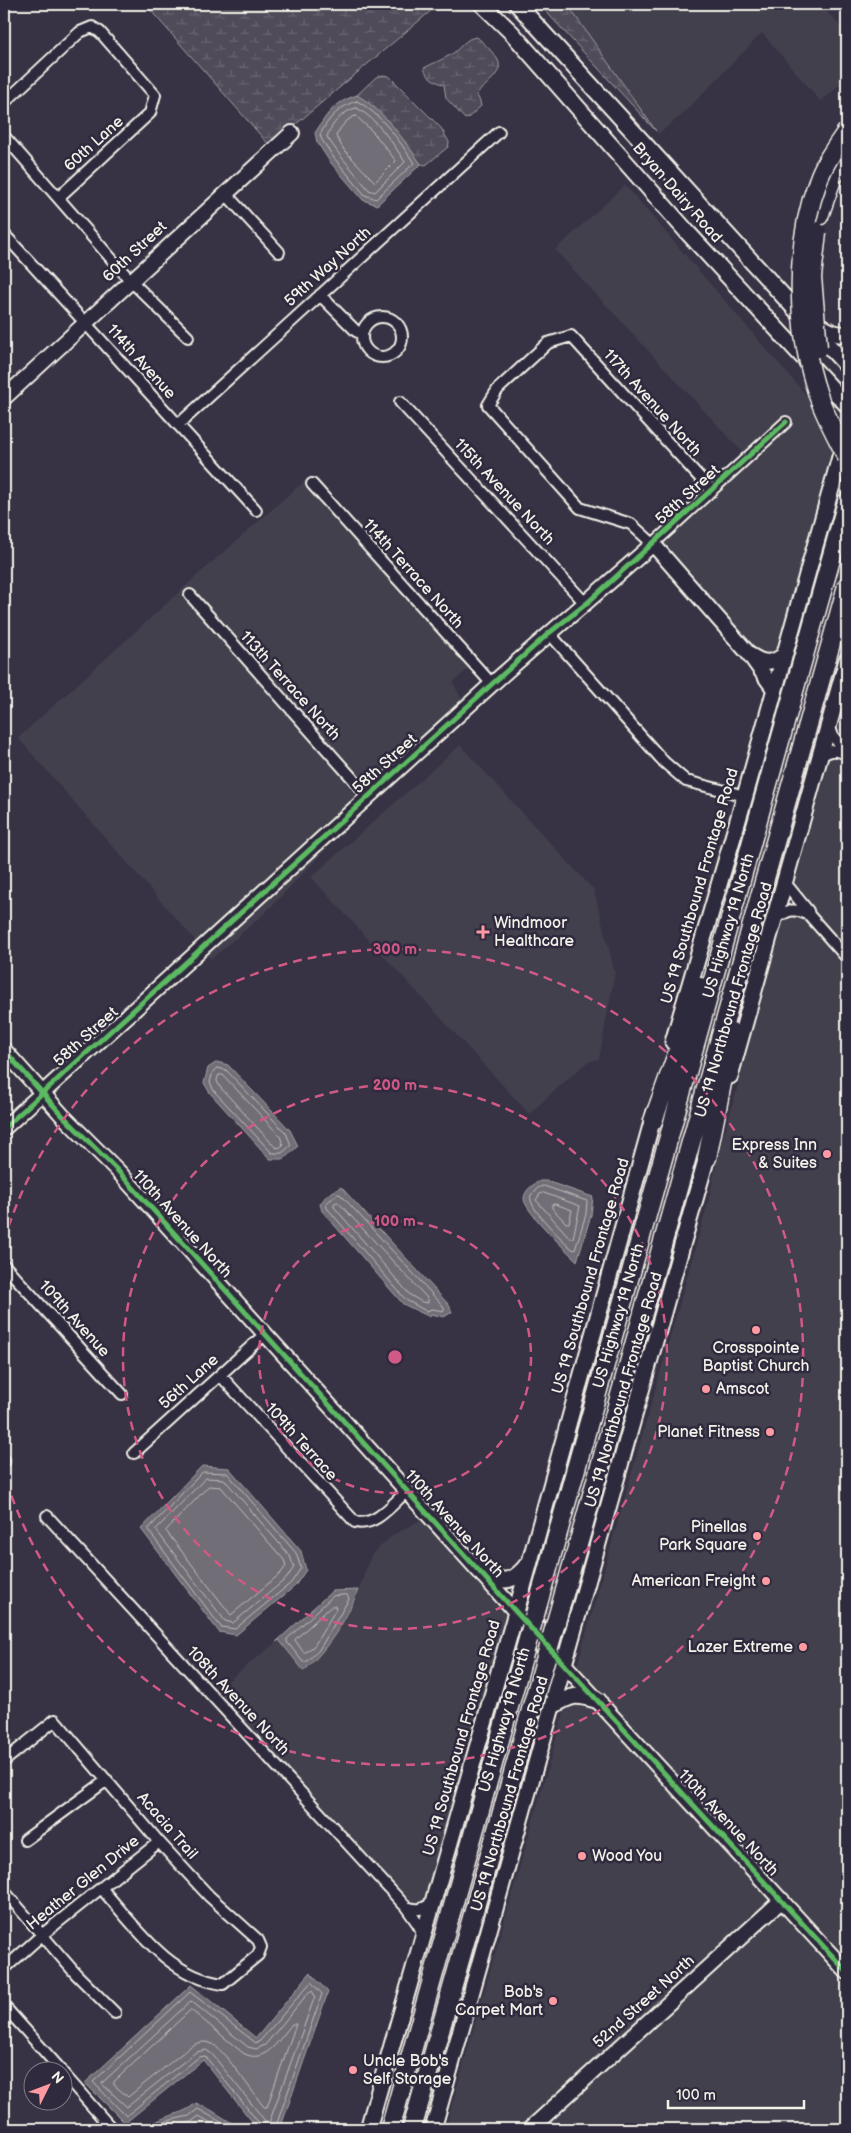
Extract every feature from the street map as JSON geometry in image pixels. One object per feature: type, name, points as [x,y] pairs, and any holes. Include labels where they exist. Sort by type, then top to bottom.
[{"type":"highway","points":[[845,455],[819,396],[807,355],[802,307],[802,258],[813,195],[826,164],[847,132]]},
{"type":"highway","points":[[847,155],[832,179],[819,216],[812,277],[818,349],[832,400],[847,433]]},
{"type":"highway","name":"US Highway 19 North","points":[[390,2129],[847,502]]},
{"type":"highway","name":"US Highway 19 North","points":[[412,2129],[847,586]]},
{"type":"highway","points":[[653,1121],[689,1018],[741,881]]},
{"type":"highway","points":[[707,1158],[748,938]]},
{"type":"main road","name":"Bryan Dairy Road","points":[[482,4],[512,33],[689,234],[847,405]]},
{"type":"main road","name":"Bryan Dairy Road","points":[[516,4],[847,366]]},
{"type":"main road","points":[[787,300],[822,327],[839,335],[847,334]]},
{"type":"main road","name":"US 19 Southbound Frontage Road","points":[[368,2129],[516,1612],[653,1121],[661,1083],[827,506],[845,455],[847,433]]},
{"type":"main road","points":[[827,506],[840,496],[847,494]]},
{"type":"main road","name":"US 19 Northbound Frontage Road","points":[[433,2129],[786,884],[847,660]]},
{"type":"main road","points":[[535,1541],[540,1555],[562,1572],[574,1570],[584,1564],[597,1548]]},
{"type":"main road","points":[[484,1575],[499,1581],[511,1580],[520,1574],[530,1561]]},
{"type":"main road","points":[[530,1561],[534,1613],[540,1638],[553,1674],[553,1706]]},
{"type":"main road","points":[[497,1676],[511,1662],[573,1611],[584,1597]]},
{"type":"main road","points":[[553,1706],[569,1696],[578,1695],[599,1701]]},
{"type":"main road","points":[[482,1731],[494,1710],[502,1702],[509,1700],[526,1701],[540,1710],[546,1728]]},
{"type":"street","name":"60th Lane","points":[[4,103],[80,32],[92,27],[100,32],[155,95],[150,113],[59,197]]},
{"type":"street","name":"59th Way North","points":[[178,425],[499,132]]},
{"type":"street","name":"60th Street","points":[[4,398],[225,192],[292,133]]},
{"type":"street","points":[[4,136],[130,280],[188,337]]},
{"type":"street","points":[[225,192],[279,252]]},
{"type":"street","name":"114th Avenue","points":[[4,234],[256,510]]},
{"type":"street","points":[[320,296],[356,331],[362,334]]},
{"type":"street","name":"117th Avenue North","points":[[653,544],[631,524],[580,508],[488,404],[498,389],[548,343],[570,336],[712,491]]},
{"type":"street","name":"115th Avenue North","points":[[400,402],[586,604]]},
{"type":"street","name":"58th Street","points":[[4,1128],[492,684],[586,604],[786,422]]},
{"type":"street","name":"114th Terrace North","points":[[312,484],[492,684]]},
{"type":"street","points":[[653,544],[749,654],[774,690]]},
{"type":"street","name":"113th Terrace North","points":[[190,595],[368,796]]},
{"type":"street","points":[[550,633],[664,762],[686,781],[745,796]]},
{"type":"street","points":[[749,654],[760,662],[778,659],[784,654]]},
{"type":"street","points":[[829,726],[833,736],[847,754]]},
{"type":"street","points":[[820,757],[829,751],[838,750],[847,754]]},
{"type":"street","points":[[786,884],[808,911],[809,915],[847,958]]},
{"type":"street","points":[[776,918],[794,909],[809,915]]},
{"type":"street","name":"110th Avenue North","points":[[4,1050],[42,1093],[118,1172],[516,1612],[847,1972]]},
{"type":"street","name":"109th Avenue","points":[[4,1265],[122,1394]]},
{"type":"street","name":"56th Lane","points":[[134,1453],[265,1334]]},
{"type":"street","name":"109th Terrace","points":[[220,1375],[355,1522],[364,1524],[372,1522],[407,1491]]},
{"type":"street","name":"108th Avenue North","points":[[47,1516],[406,1907],[424,1936]]},
{"type":"street","name":"Acacia Trail","points":[[4,1760],[55,1720],[159,1842],[210,1896],[258,1940],[261,1947],[258,1955],[223,1984],[184,1972],[168,1962],[101,1888]]},
{"type":"street","points":[[25,1840],[107,1780]]},
{"type":"street","name":"Heather Glen Drive","points":[[4,1969],[42,1934],[159,1842]]},
{"type":"street","points":[[4,1891],[100,1999],[116,2013]]},
{"type":"street","name":"52nd Street North","points":[[530,2129],[782,1900]]},
{"type":"street","points":[[406,1907],[417,1910],[425,1908],[434,1901]]},
{"type":"street","points":[[4,2006],[52,2060]]},
{"type":"street","points":[[72,2083],[112,2129]]},
{"type":"shaded area","points":[[567,4],[820,4],[847,33],[847,78],[821,102],[762,33],[681,116],[658,134]]},
{"type":"shaded area","points":[[625,185],[813,403],[838,445],[780,652],[768,657],[753,650],[660,544],[793,422],[786,415],[744,454],[555,250]]},
{"type":"shaded area","points":[[311,475],[315,479],[313,478],[305,485],[470,667],[453,683],[464,703],[369,789],[191,588],[183,595],[361,796],[199,945],[18,738]]},
{"type":"shaded area","points":[[847,698],[847,745],[838,733]]},
{"type":"shaded area","name":"Windmoor Healthcare","points":[[460,745],[594,890],[615,973],[599,1059],[586,1063],[529,1114],[311,877]]},
{"type":"shaded area","points":[[831,755],[837,755],[847,762],[847,950],[815,914],[794,886]]},
{"type":"shaded area","points":[[390,783],[264,914],[211,959],[205,952]]},
{"type":"shaded area","points":[[788,915],[799,916],[806,920],[829,946],[827,948],[847,969],[847,1964],[576,1669],[707,1206],[720,1149],[785,917]]},
{"type":"shaded area","points":[[424,1518],[510,1613],[430,1898],[418,1905],[409,1903],[215,1691],[279,1640],[304,1670],[355,1600],[371,1555],[393,1535]]},
{"type":"shaded area","points":[[570,1701],[596,1705],[775,1900],[523,2129],[445,2129],[566,1704]]},
{"type":"shaded area","points":[[781,1907],[847,1980],[847,2129],[537,2129]]},
{"type":"green space","points":[[145,4],[439,4],[270,146]]},
{"type":"green space","points":[[539,4],[567,4],[656,131]]},
{"type":"green space","points":[[477,37],[494,54],[499,66],[493,78],[476,94],[481,106],[465,119],[446,98],[444,85],[429,77],[424,68],[454,53],[469,39]]},
{"type":"green space","points":[[389,76],[441,128],[449,142],[448,147],[426,165],[421,164],[409,148],[357,95],[376,77]]},
{"type":"water","points":[[357,95],[385,117],[421,164],[377,205],[363,200],[330,162],[317,142],[315,133],[332,109],[343,101]]},
{"type":"water","points":[[217,1062],[228,1065],[290,1130],[298,1146],[284,1159],[270,1159],[210,1093],[204,1083],[208,1068]]},
{"type":"water","points":[[540,1181],[546,1181],[593,1197],[591,1215],[577,1261],[546,1230],[530,1212],[526,1204],[524,1198],[526,1192]]},
{"type":"water","points":[[341,1187],[449,1305],[452,1312],[444,1317],[431,1314],[430,1317],[403,1304],[322,1211],[320,1204],[327,1195]]},
{"type":"water","points":[[202,1466],[229,1468],[301,1551],[306,1570],[295,1586],[236,1635],[219,1632],[141,1529]]},
{"type":"water","points":[[358,1590],[336,1634],[304,1671],[279,1640],[276,1642],[332,1591]]},
{"type":"water","points":[[310,1973],[328,1992],[280,2129],[258,2129],[203,2060],[125,2123],[85,2083],[191,1985],[256,2038]]},
{"type":"water","points":[[196,2103],[240,2128],[154,2129],[154,2123],[185,2110]]},
{"type":"cycle path","points":[[4,1128],[492,684],[549,633],[586,604],[786,422]]},
{"type":"cycle path","points":[[4,1050],[62,1115],[118,1171],[516,1612],[847,1972]]},
{"type":"place","name":"Windmoor Healthcare","points":[[483,932]]},
{"type":"place","name":"Express Inn & Suites","points":[[827,1154]]},
{"type":"place","name":"Crosspointe Baptist Church","points":[[756,1330]]},
{"type":"place","name":"Amscot","points":[[706,1389]]},
{"type":"place","name":"Planet Fitness","points":[[770,1432]]},
{"type":"place","name":"Pinellas Park Square","points":[[757,1536]]},
{"type":"place","name":"American Freight","points":[[766,1581]]},
{"type":"place","name":"Lazer Extreme","points":[[803,1647]]},
{"type":"place","name":"Wood You","points":[[582,1856]]},
{"type":"place","name":"Bob's Carpet Mart","points":[[553,2001]]},
{"type":"place","name":"Uncle Bob's Self Storage","points":[[353,2070]]}]
